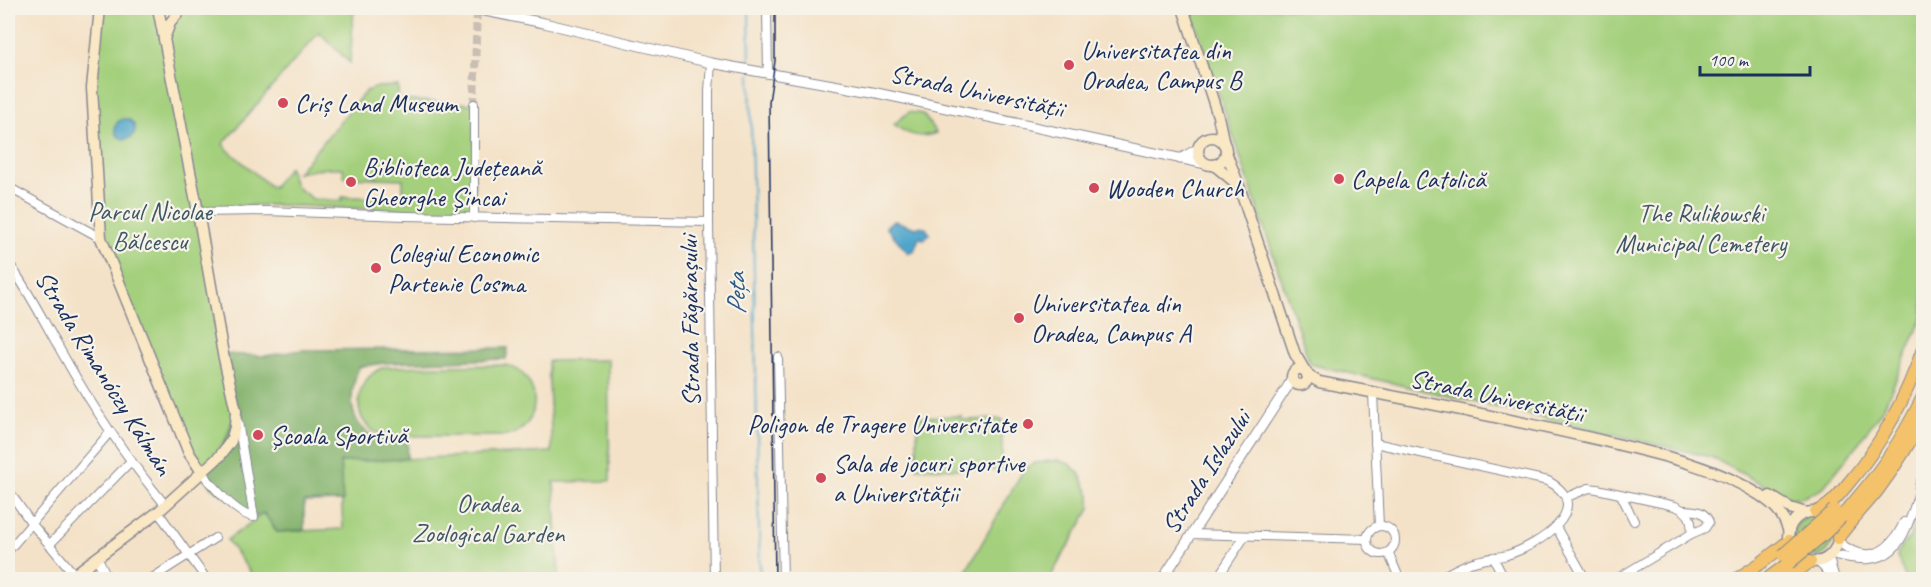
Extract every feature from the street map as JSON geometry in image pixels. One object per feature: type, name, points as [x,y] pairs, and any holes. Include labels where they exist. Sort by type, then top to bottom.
[{"type":"highway","points":[[1811,513],[1823,509],[1857,474],[1885,432],[1909,385],[1923,346]]},
{"type":"highway","points":[[1749,579],[1786,559],[1824,534],[1902,419],[1923,370]]},
{"type":"highway","points":[[1837,513],[1890,458],[1923,395]]},
{"type":"highway","points":[[1838,539],[1897,462],[1923,415]]},
{"type":"highway","points":[[1735,579],[1761,563],[1789,536]]},
{"type":"highway","points":[[1766,579],[1786,559]]},
{"type":"highway","points":[[1784,579],[1814,562]]},
{"type":"main road","points":[[100,8],[92,88],[101,238],[189,453],[202,472]]},
{"type":"main road","points":[[71,577],[162,509],[220,456],[231,441],[235,427],[236,411],[223,354],[158,8]]},
{"type":"main road","points":[[164,39],[170,23],[182,8]]},
{"type":"main road","points":[[1183,8],[1218,116],[1225,148],[1222,161],[1210,165],[1199,157],[1202,144],[1218,116]]},
{"type":"main road","points":[[1202,144],[1213,138],[1221,140],[1225,148],[1295,354],[1300,378]]},
{"type":"main road","name":"Strada Universității","points":[[1210,165],[1239,186]]},
{"type":"main road","name":"Strada Universității","points":[[1300,378],[1516,421],[1665,456],[1721,475],[1758,494],[1781,512],[1789,536]]},
{"type":"main road","name":"Strada Universității","points":[[1665,456],[1672,455],[1694,460],[1723,471],[1762,490],[1790,508],[1811,513]]},
{"type":"main road","points":[[1811,513],[1827,517],[1832,521],[1838,539],[1829,556],[1814,562],[1804,560],[1794,552],[1789,536],[1795,520],[1811,513]]},
{"type":"street","name":"Strada Universității","points":[[470,8],[486,9],[711,63],[883,95],[1210,165]]},
{"type":"street","points":[[766,74],[767,8]]},
{"type":"street","name":"Strada Făgărașului","points":[[711,63],[709,222],[714,579]]},
{"type":"street","points":[[474,105],[474,218]]},
{"type":"street","points":[[1180,159],[1202,144]]},
{"type":"street","points":[[8,187],[101,238]]},
{"type":"street","points":[[198,212],[266,211],[474,218],[709,222]]},
{"type":"street","name":"Strada Rimanóczy Kálmán","points":[[8,262],[34,301],[62,354],[110,432],[207,579]]},
{"type":"street","points":[[778,357],[783,579]]},
{"type":"street","name":"Strada Islazului","points":[[1162,579],[1287,388],[1300,378]]},
{"type":"street","points":[[1373,393],[1379,526]]},
{"type":"street","points":[[202,472],[211,486],[244,514],[254,517],[236,411]]},
{"type":"street","points":[[8,551],[110,432]]},
{"type":"street","points":[[1375,443],[1548,480],[1560,487],[1567,497],[1568,507],[1564,518],[1538,541],[1507,555],[1469,563],[1437,579]]},
{"type":"street","points":[[49,545],[130,462]]},
{"type":"street","points":[[1834,579],[1829,556],[1877,559],[1897,546],[1905,533],[1923,473]]},
{"type":"street","points":[[1838,539],[1847,549],[1856,554],[1883,550],[1898,536],[1919,487]]},
{"type":"street","points":[[1567,497],[1589,488],[1701,512],[1706,516],[1708,522],[1705,528],[1615,579]]},
{"type":"street","points":[[8,490],[71,577]]},
{"type":"street","points":[[1621,495],[1634,521]]},
{"type":"street","points":[[1685,510],[1690,519],[1691,534]]},
{"type":"street","points":[[1379,526],[1386,527],[1393,533],[1394,543],[1388,552],[1377,553],[1371,550],[1367,539],[1370,531],[1379,526]]},
{"type":"street","points":[[1556,527],[1587,579]]},
{"type":"street","points":[[1191,534],[1367,539]]},
{"type":"street","points":[[1216,579],[1245,536]]},
{"type":"street","points":[[149,579],[215,538]]},
{"type":"street","points":[[1388,552],[1401,579]]},
{"type":"street","points":[[97,557],[108,579]]},
{"type":"street","points":[[1493,557],[1505,579]]},
{"type":"street","points":[[1814,562],[1823,566],[1834,579]]},
{"type":"street","points":[[85,567],[97,579]]},
{"type":"street","points":[[1450,579],[1454,570]]},
{"type":"green space","name":"Parcul Nicolae Bălcescu","points":[[100,8],[158,8],[164,37],[179,8],[354,8],[350,63],[319,32],[223,144],[272,188],[289,167],[295,186],[313,199],[342,201],[342,197],[403,198],[403,179],[344,177],[343,168],[297,173],[366,91],[378,87],[398,86],[398,100],[474,104],[474,213],[273,205],[202,207],[235,427],[202,472],[101,238],[92,88]]},
{"type":"green space","name":"The Rulikowski Municipal Cemetery","points":[[1190,8],[1923,8],[1923,316],[1884,407],[1822,489],[1801,498],[1788,498],[1711,457],[1310,364]]},
{"type":"green space","points":[[909,112],[923,114],[936,133],[925,136],[914,135],[894,124]]},
{"type":"green space","points":[[508,348],[506,359],[384,363],[359,367],[353,387],[352,406],[359,424],[379,439],[408,441],[407,459],[340,462],[343,501],[304,502],[304,530],[277,532],[264,513],[254,517],[211,486],[202,472],[220,456],[236,411],[223,354],[265,356],[302,350]]},
{"type":"green space","name":"Oradea Zoological Garden","points":[[608,360],[610,481],[554,482],[559,579],[255,579],[227,540],[264,513],[277,532],[343,529],[340,462],[552,452],[548,361]]},
{"type":"green space","points":[[506,365],[518,370],[527,379],[534,401],[527,423],[518,431],[506,436],[386,436],[374,431],[366,424],[361,414],[360,392],[373,373],[384,367]]},
{"type":"green space","points":[[961,416],[962,420],[1002,419],[1002,470],[917,468],[917,417]]},
{"type":"green space","points":[[1058,460],[1069,464],[1079,473],[1090,495],[1090,509],[1049,579],[964,579],[965,573],[1024,469],[1035,463]]},
{"type":"green space","points":[[1923,492],[1923,579],[1906,579],[1897,556],[1910,537]]},
{"type":"green space","points":[[1813,517],[1821,518],[1827,523],[1832,529],[1832,545],[1827,551],[1821,556],[1813,557],[1805,556],[1799,551],[1794,545],[1793,537],[1794,529],[1799,523],[1805,518]]},
{"type":"water","points":[[125,119],[132,122],[135,129],[132,136],[125,139],[118,136],[115,129],[118,122]]},
{"type":"water","points":[[895,221],[916,228],[921,226],[926,228],[930,234],[924,239],[919,238],[914,251],[908,253],[886,227]]},
{"type":"waterway","name":"Peța","points":[[749,8],[750,68]]},
{"type":"waterway","name":"Peța","points":[[750,73],[760,580]]},
{"type":"tunnel","points":[[474,104],[477,8]]},
{"type":"tram line","points":[[775,8],[775,61],[769,102],[775,580]]},
{"type":"place","name":"Universitatea din Oradea, Campus B","points":[[1069,65]]},
{"type":"place","name":"Criș Land Museum","points":[[283,103]]},
{"type":"place","name":"Capela Catolică","points":[[1339,179]]},
{"type":"place","name":"Biblioteca Județeană Gheorghe Șincai","points":[[351,182]]},
{"type":"place","name":"Wooden Church","points":[[1094,188]]},
{"type":"place","name":"Colegiul Economic Partenie Cosma","points":[[376,268]]},
{"type":"place","name":"Universitatea din Oradea, Campus A","points":[[1019,318]]},
{"type":"place","name":"Poligon de Tragere Universitate","points":[[1028,424]]},
{"type":"place","name":"Școala Sportivă","points":[[258,435]]},
{"type":"place","name":"Sala de jocuri sportive a Universității","points":[[821,478]]}]
